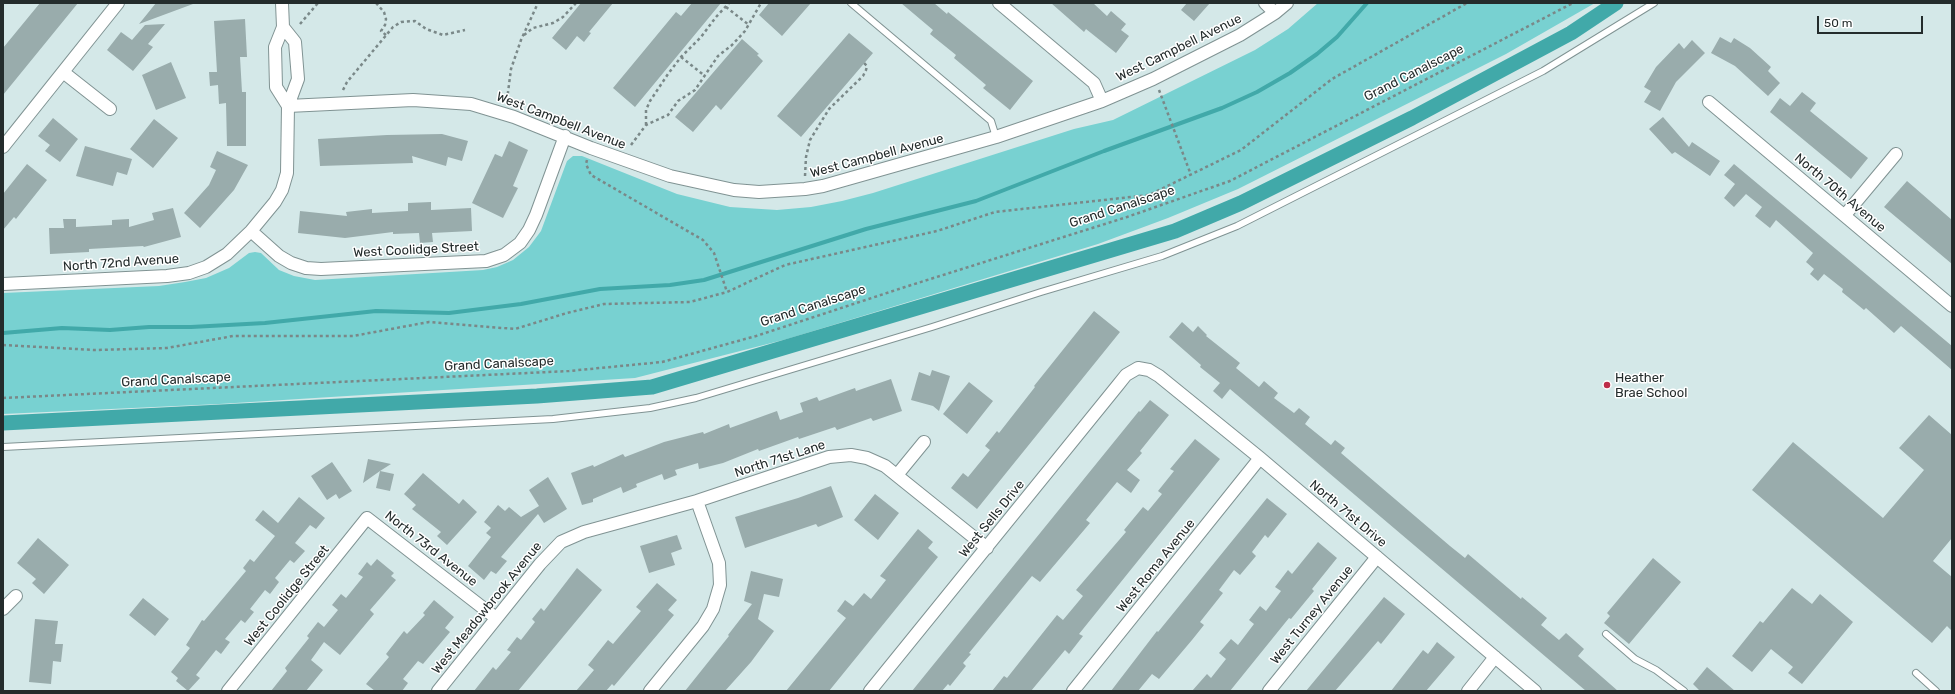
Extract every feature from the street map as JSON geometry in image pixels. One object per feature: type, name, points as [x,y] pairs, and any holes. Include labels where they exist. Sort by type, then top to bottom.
[{"type":"street","points":[[3,147],[118,3]]},
{"type":"street","points":[[282,3],[283,27],[275,47],[276,87],[288,106]]},
{"type":"street","points":[[999,3],[1094,83],[1102,101]]},
{"type":"street","points":[[1264,3],[1275,13]]},
{"type":"street","name":"West Campbell Avenue","points":[[288,106],[413,100],[471,104],[514,117],[565,136],[591,148],[670,176],[734,190],[759,192],[805,189],[823,186],[996,138],[1102,101],[1153,79],[1233,39],[1275,13],[1287,3]]},
{"type":"street","points":[[283,27],[295,42],[298,79],[288,106]]},
{"type":"street","points":[[63,72],[110,109]]},
{"type":"street","name":"North 70th Avenue","points":[[1709,102],[1952,306]]},
{"type":"street","name":"North 72nd Avenue","points":[[3,284],[167,276],[190,273],[206,267],[227,254],[251,231],[275,202],[282,190],[288,156],[288,106]]},
{"type":"street","name":"West Coolidge Street","points":[[251,231],[280,256],[291,263],[306,268],[321,269],[486,261],[504,255],[520,243],[526,234],[536,215],[565,136]]},
{"type":"street","points":[[1845,216],[1896,154]]},
{"type":"street","name":"North 71st Drive","points":[[1138,368],[1149,370],[1160,376],[1260,458],[1535,691]]},
{"type":"street","name":"West Sells Drive","points":[[870,691],[1122,380],[1138,368]]},
{"type":"street","points":[[897,475],[924,442]]},
{"type":"street","name":"North 71st Lane","points":[[696,501],[829,457],[851,455],[867,458],[884,466],[987,548]]},
{"type":"street","name":"West Roma Avenue","points":[[1073,691],[1260,458]]},
{"type":"street","points":[[650,691],[703,626],[713,609],[720,585],[719,563],[696,501]]},
{"type":"street","name":"West Meadowbrook Avenue","points":[[438,691],[540,564],[561,542],[584,532],[696,501]]},
{"type":"street","name":"West Coolidge Street","points":[[228,691],[367,518]]},
{"type":"street","name":"North 73rd Avenue","points":[[367,518],[496,618]]},
{"type":"street","name":"West Turney Avenue","points":[[1269,691],[1377,557]]},
{"type":"street","points":[[3,609],[16,596]]},
{"type":"street","points":[[1468,691],[1495,658]]},
{"type":"lane","points":[[851,3],[991,122],[996,138]]},
{"type":"lane","points":[[3,447],[553,419],[650,408],[696,398],[1162,256],[1237,226],[1543,71],[1654,3]]},
{"type":"lane","points":[[1606,634],[1635,659],[1656,670],[1684,691]]},
{"type":"lane","points":[[1916,673],[1936,691]]},
{"type":"path","points":[[300,24],[318,3]]},
{"type":"path","points":[[376,3],[384,12],[386,19],[385,25],[381,31],[386,35]]},
{"type":"path","points":[[507,100],[511,69],[523,36],[538,3]]},
{"type":"path","points":[[523,36],[533,28],[552,23],[563,16],[576,3]]},
{"type":"path","points":[[646,125],[646,110],[650,101],[681,57],[701,37],[729,3]]},
{"type":"path","points":[[631,145],[646,125],[668,115],[678,101],[694,90],[718,56],[732,45],[749,25],[761,3]]},
{"type":"path","points":[[3,346],[95,350],[167,348],[233,336],[353,336],[429,322],[515,329],[567,313],[604,304],[690,302],[727,292],[785,265],[937,231],[995,212],[1149,195],[1241,150],[1332,79],[1467,3]]},
{"type":"path","name":"Grand Canalscape","points":[[3,398],[569,371],[662,362],[756,336],[904,286],[1126,217],[1230,181],[1573,3]]},
{"type":"path","points":[[726,6],[749,25]]},
{"type":"path","points":[[343,90],[347,82],[386,35],[393,27],[401,22],[408,20],[415,21],[426,29],[443,34],[465,30]]},
{"type":"path","points":[[681,57],[705,76]]},
{"type":"path","points":[[805,176],[806,157],[810,140],[829,109],[863,76],[867,66],[864,63]]},
{"type":"path","points":[[1164,103],[1184,160],[1191,175]]},
{"type":"path","points":[[591,148],[586,164],[591,175],[703,240],[714,253],[727,292]]},
{"type":"shaded area","points":[[1318,3],[1595,3],[1506,54],[1238,189],[1168,218],[1098,244],[787,339],[635,378],[219,404],[3,414],[3,293],[159,286],[185,282],[206,278],[229,268],[249,253],[255,252],[261,253],[279,270],[294,276],[315,280],[483,270],[497,267],[513,260],[529,247],[541,231],[567,161],[573,156],[582,156],[677,194],[730,207],[777,210],[811,207],[842,201],[873,193],[1074,129],[1113,120],[1255,50],[1288,29]]},
{"type":"building","points":[[40,3],[78,3],[3,95],[3,48]]},
{"type":"building","points":[[156,3],[193,3],[193,4],[139,24]]},
{"type":"building","points":[[581,3],[613,3],[589,32],[591,33],[584,42],[577,36],[566,50],[552,38]]},
{"type":"building","points":[[692,3],[721,3],[635,107],[613,88],[676,12],[681,16]]},
{"type":"building","points":[[769,3],[811,3],[782,36],[759,15]]},
{"type":"building","points":[[901,3],[934,3],[947,14],[948,12],[1033,81],[1010,110],[983,88],[986,85],[954,58],[956,55],[930,34],[933,30]]},
{"type":"building","points":[[1051,3],[1093,3],[1107,16],[1111,11],[1126,24],[1121,30],[1129,36],[1116,53],[1086,29],[1084,32]]},
{"type":"building","points":[[1187,3],[1210,3],[1194,21],[1181,10]]},
{"type":"building","points":[[245,19],[247,57],[240,57],[242,92],[246,92],[246,146],[227,146],[226,103],[219,104],[218,85],[210,86],[209,72],[217,72],[214,21]]},
{"type":"building","points":[[165,24],[148,44],[153,47],[133,71],[107,50],[121,32],[132,40],[145,25]]},
{"type":"building","points":[[849,33],[873,53],[801,137],[777,116]]},
{"type":"building","points":[[1720,37],[1731,43],[1734,38],[1750,48],[1771,67],[1768,71],[1780,83],[1768,96],[1735,66],[1711,53]]},
{"type":"building","points":[[742,39],[759,54],[757,55],[763,61],[721,110],[716,105],[693,132],[675,117]]},
{"type":"building","points":[[1692,40],[1705,53],[1676,82],[1660,111],[1644,102],[1651,91],[1644,87],[1656,67],[1679,43],[1684,49]]},
{"type":"building","points":[[171,62],[186,98],[156,110],[142,75]]},
{"type":"building","points":[[1802,92],[1816,103],[1810,111],[1868,158],[1851,179],[1770,112],[1780,98],[1790,106]]},
{"type":"building","points":[[1663,117],[1689,147],[1692,142],[1720,161],[1710,176],[1675,152],[1672,154],[1649,129]]},
{"type":"building","points":[[53,118],[78,139],[60,162],[45,151],[50,145],[38,136]]},
{"type":"building","points":[[154,119],[178,138],[153,168],[130,149]]},
{"type":"building","points":[[442,134],[468,141],[462,161],[448,157],[446,166],[412,156],[413,163],[320,166],[318,139],[387,135]]},
{"type":"building","points":[[509,141],[528,150],[513,186],[518,188],[503,218],[472,203],[495,154],[502,157]]},
{"type":"building","points":[[85,146],[132,159],[127,175],[117,172],[113,186],[76,176]]},
{"type":"building","points":[[217,151],[248,165],[234,190],[200,228],[184,213],[209,185],[216,170],[210,167]]},
{"type":"building","points":[[27,164],[47,180],[16,219],[14,217],[3,230],[3,194]]},
{"type":"building","points":[[1734,164],[1952,346],[1952,370],[1901,326],[1894,333],[1866,308],[1864,310],[1842,292],[1843,289],[1824,274],[1818,281],[1810,274],[1814,269],[1806,262],[1813,253],[1776,220],[1770,228],[1755,216],[1762,207],[1746,194],[1734,207],[1724,198],[1735,184],[1724,175]]},
{"type":"building","points":[[1907,181],[1952,220],[1952,264],[1884,207]]},
{"type":"building","points":[[431,202],[431,210],[471,208],[472,231],[432,233],[433,242],[420,243],[419,233],[393,234],[393,232],[345,238],[298,233],[300,211],[347,216],[346,212],[372,209],[372,213],[408,211],[408,203]]},
{"type":"building","points":[[173,208],[181,237],[144,247],[89,249],[89,252],[50,254],[49,228],[64,228],[63,219],[76,219],[76,227],[112,225],[112,220],[129,219],[129,227],[154,220],[152,213]]},
{"type":"building","points":[[1094,311],[1120,332],[977,509],[951,488],[963,473],[968,477],[990,450],[985,446],[997,431],[999,433],[1035,387],[1034,386]]},
{"type":"building","points":[[1182,322],[1193,332],[1198,326],[1207,335],[1206,336],[1240,363],[1236,368],[1259,387],[1264,381],[1278,393],[1274,398],[1294,413],[1299,408],[1310,417],[1305,424],[1331,445],[1335,440],[1345,448],[1341,453],[1450,546],[1465,558],[1468,554],[1521,599],[1522,597],[1547,618],[1541,625],[1559,640],[1566,633],[1584,649],[1578,656],[1618,691],[1586,691],[1230,389],[1222,399],[1213,391],[1220,383],[1200,367],[1201,365],[1169,337]]},
{"type":"building","points":[[932,370],[950,376],[939,411],[933,406],[911,400],[919,372],[930,376]]},
{"type":"building","points":[[891,379],[902,411],[873,421],[871,418],[837,430],[835,427],[799,439],[798,437],[759,451],[758,449],[723,463],[699,469],[698,463],[675,470],[677,475],[664,480],[662,474],[636,484],[637,487],[623,493],[621,487],[593,499],[593,502],[582,505],[571,473],[593,465],[594,467],[623,454],[625,457],[664,442],[703,432],[704,434],[729,424],[730,428],[777,411],[780,420],[803,412],[800,403],[817,397],[819,401],[855,388],[856,391]]},
{"type":"building","points":[[969,382],[993,401],[967,434],[943,414]]},
{"type":"building","points":[[1150,400],[1169,415],[1140,451],[1142,453],[1127,470],[1140,480],[1131,493],[1117,482],[1086,520],[1090,523],[1040,582],[1032,576],[969,653],[971,654],[963,663],[966,666],[950,686],[948,684],[942,691],[912,691],[1139,411],[1140,412]]},
{"type":"building","points":[[1929,415],[1952,435],[1952,538],[1933,561],[1952,577],[1952,631],[1947,626],[1932,643],[1752,490],[1793,442],[1883,518],[1924,470],[1899,448]]},
{"type":"building","points":[[1195,439],[1220,459],[1079,634],[1083,636],[1069,654],[1065,650],[1031,691],[992,691],[1004,676],[1007,678],[1057,615],[1063,620],[1083,596],[1076,590],[1126,532],[1124,530],[1143,507],[1148,511],[1162,494],[1158,491],[1174,471],[1170,469]]},
{"type":"building","points":[[368,459],[391,464],[363,483]]},
{"type":"building","points":[[332,462],[352,491],[339,499],[336,494],[327,500],[311,476]]},
{"type":"building","points":[[380,471],[394,474],[390,491],[376,488]]},
{"type":"building","points":[[423,473],[459,504],[463,499],[477,512],[447,545],[437,536],[441,532],[412,509],[416,505],[404,494]]},
{"type":"building","points":[[548,477],[567,509],[544,523],[538,514],[501,557],[507,561],[496,574],[491,571],[484,580],[468,566],[491,537],[486,533],[491,528],[484,522],[498,505],[505,511],[509,507],[521,517],[539,506],[529,490]]},
{"type":"building","points":[[831,486],[843,517],[818,527],[816,524],[745,548],[735,517],[798,498]]},
{"type":"building","points":[[875,494],[899,513],[878,540],[854,520]]},
{"type":"building","points":[[299,497],[325,518],[316,529],[310,525],[295,543],[305,551],[294,563],[290,560],[275,578],[279,582],[270,594],[265,590],[250,609],[254,612],[245,623],[241,620],[225,639],[230,642],[221,654],[216,650],[196,675],[200,678],[188,691],[176,681],[178,678],[171,672],[190,648],[186,645],[202,620],[204,621],[246,571],[243,568],[250,559],[254,562],[275,536],[255,520],[263,510],[278,523]]},
{"type":"building","points":[[1267,498],[1287,514],[1268,538],[1265,535],[1252,552],[1256,556],[1240,575],[1234,570],[1219,590],[1223,593],[1200,622],[1204,625],[1192,640],[1159,679],[1152,674],[1138,691],[1111,691],[1157,631],[1158,632]]},
{"type":"building","points":[[918,529],[933,542],[928,548],[938,557],[829,691],[786,691],[846,618],[837,611],[845,600],[853,606],[864,593],[871,599],[886,580],[880,576]]},
{"type":"building","points":[[677,535],[682,549],[671,553],[675,565],[649,573],[640,546]]},
{"type":"building","points":[[38,538],[69,565],[44,594],[32,583],[36,579],[17,563]]},
{"type":"building","points":[[1318,542],[1337,558],[1312,589],[1314,591],[1291,619],[1289,618],[1230,691],[1192,691],[1207,674],[1211,678],[1226,659],[1219,653],[1231,639],[1238,645],[1254,624],[1249,620],[1260,606],[1266,611],[1281,591],[1275,587],[1288,570],[1292,574]]},
{"type":"building","points":[[1653,558],[1681,582],[1629,644],[1604,623],[1610,616],[1607,613]]},
{"type":"building","points":[[377,559],[394,573],[391,576],[396,580],[370,610],[374,614],[340,655],[324,642],[311,660],[323,670],[306,691],[271,691],[287,671],[285,668],[309,638],[307,636],[318,622],[324,627],[338,610],[332,605],[341,594],[346,598],[363,577],[358,574],[367,562],[371,566]]},
{"type":"building","points":[[577,568],[602,590],[518,691],[474,691],[493,667],[496,670],[511,652],[507,650],[517,637],[521,640],[535,622],[532,619],[541,608],[544,611]]},
{"type":"building","points":[[751,571],[783,579],[779,597],[764,594],[758,619],[774,631],[751,662],[725,691],[685,691],[729,636],[728,635],[752,604],[744,601]]},
{"type":"building","points":[[657,583],[677,600],[668,610],[674,615],[614,686],[612,684],[606,691],[576,691],[594,670],[588,665],[608,640],[613,644],[641,611],[636,607]]},
{"type":"building","points":[[1792,588],[1812,604],[1820,594],[1853,622],[1802,684],[1788,673],[1793,667],[1771,649],[1752,672],[1732,656],[1760,621],[1763,623]]},
{"type":"building","points":[[1384,597],[1405,614],[1381,644],[1378,641],[1335,691],[1306,691]]},
{"type":"building","points":[[143,598],[169,619],[155,636],[129,615]]},
{"type":"building","points":[[434,600],[454,617],[445,628],[450,632],[423,664],[418,661],[403,679],[408,683],[402,691],[375,691],[366,684],[389,657],[386,654],[404,631],[407,634],[425,615],[423,613]]},
{"type":"building","points":[[35,619],[58,621],[55,644],[63,644],[61,662],[53,661],[51,684],[29,682]]},
{"type":"building","points":[[1437,642],[1455,657],[1426,691],[1391,691],[1423,650],[1428,654]]},
{"type":"building","points":[[1707,667],[1735,691],[1700,691],[1693,684]]},
{"type":"waterway","points":[[3,333],[62,328],[110,330],[149,327],[191,327],[265,323],[376,311],[449,313],[521,304],[600,289],[670,285],[704,280],[866,229],[976,201],[1104,151],[1222,108],[1257,92],[1290,73],[1317,54],[1337,37],[1367,3]]},
{"type":"waterway","points":[[3,423],[537,396],[652,387],[1175,231],[1241,203],[1412,118],[1571,33],[1616,3]]},
{"type":"place","name":"Heather Brae School","points":[[1607,385]]}]
